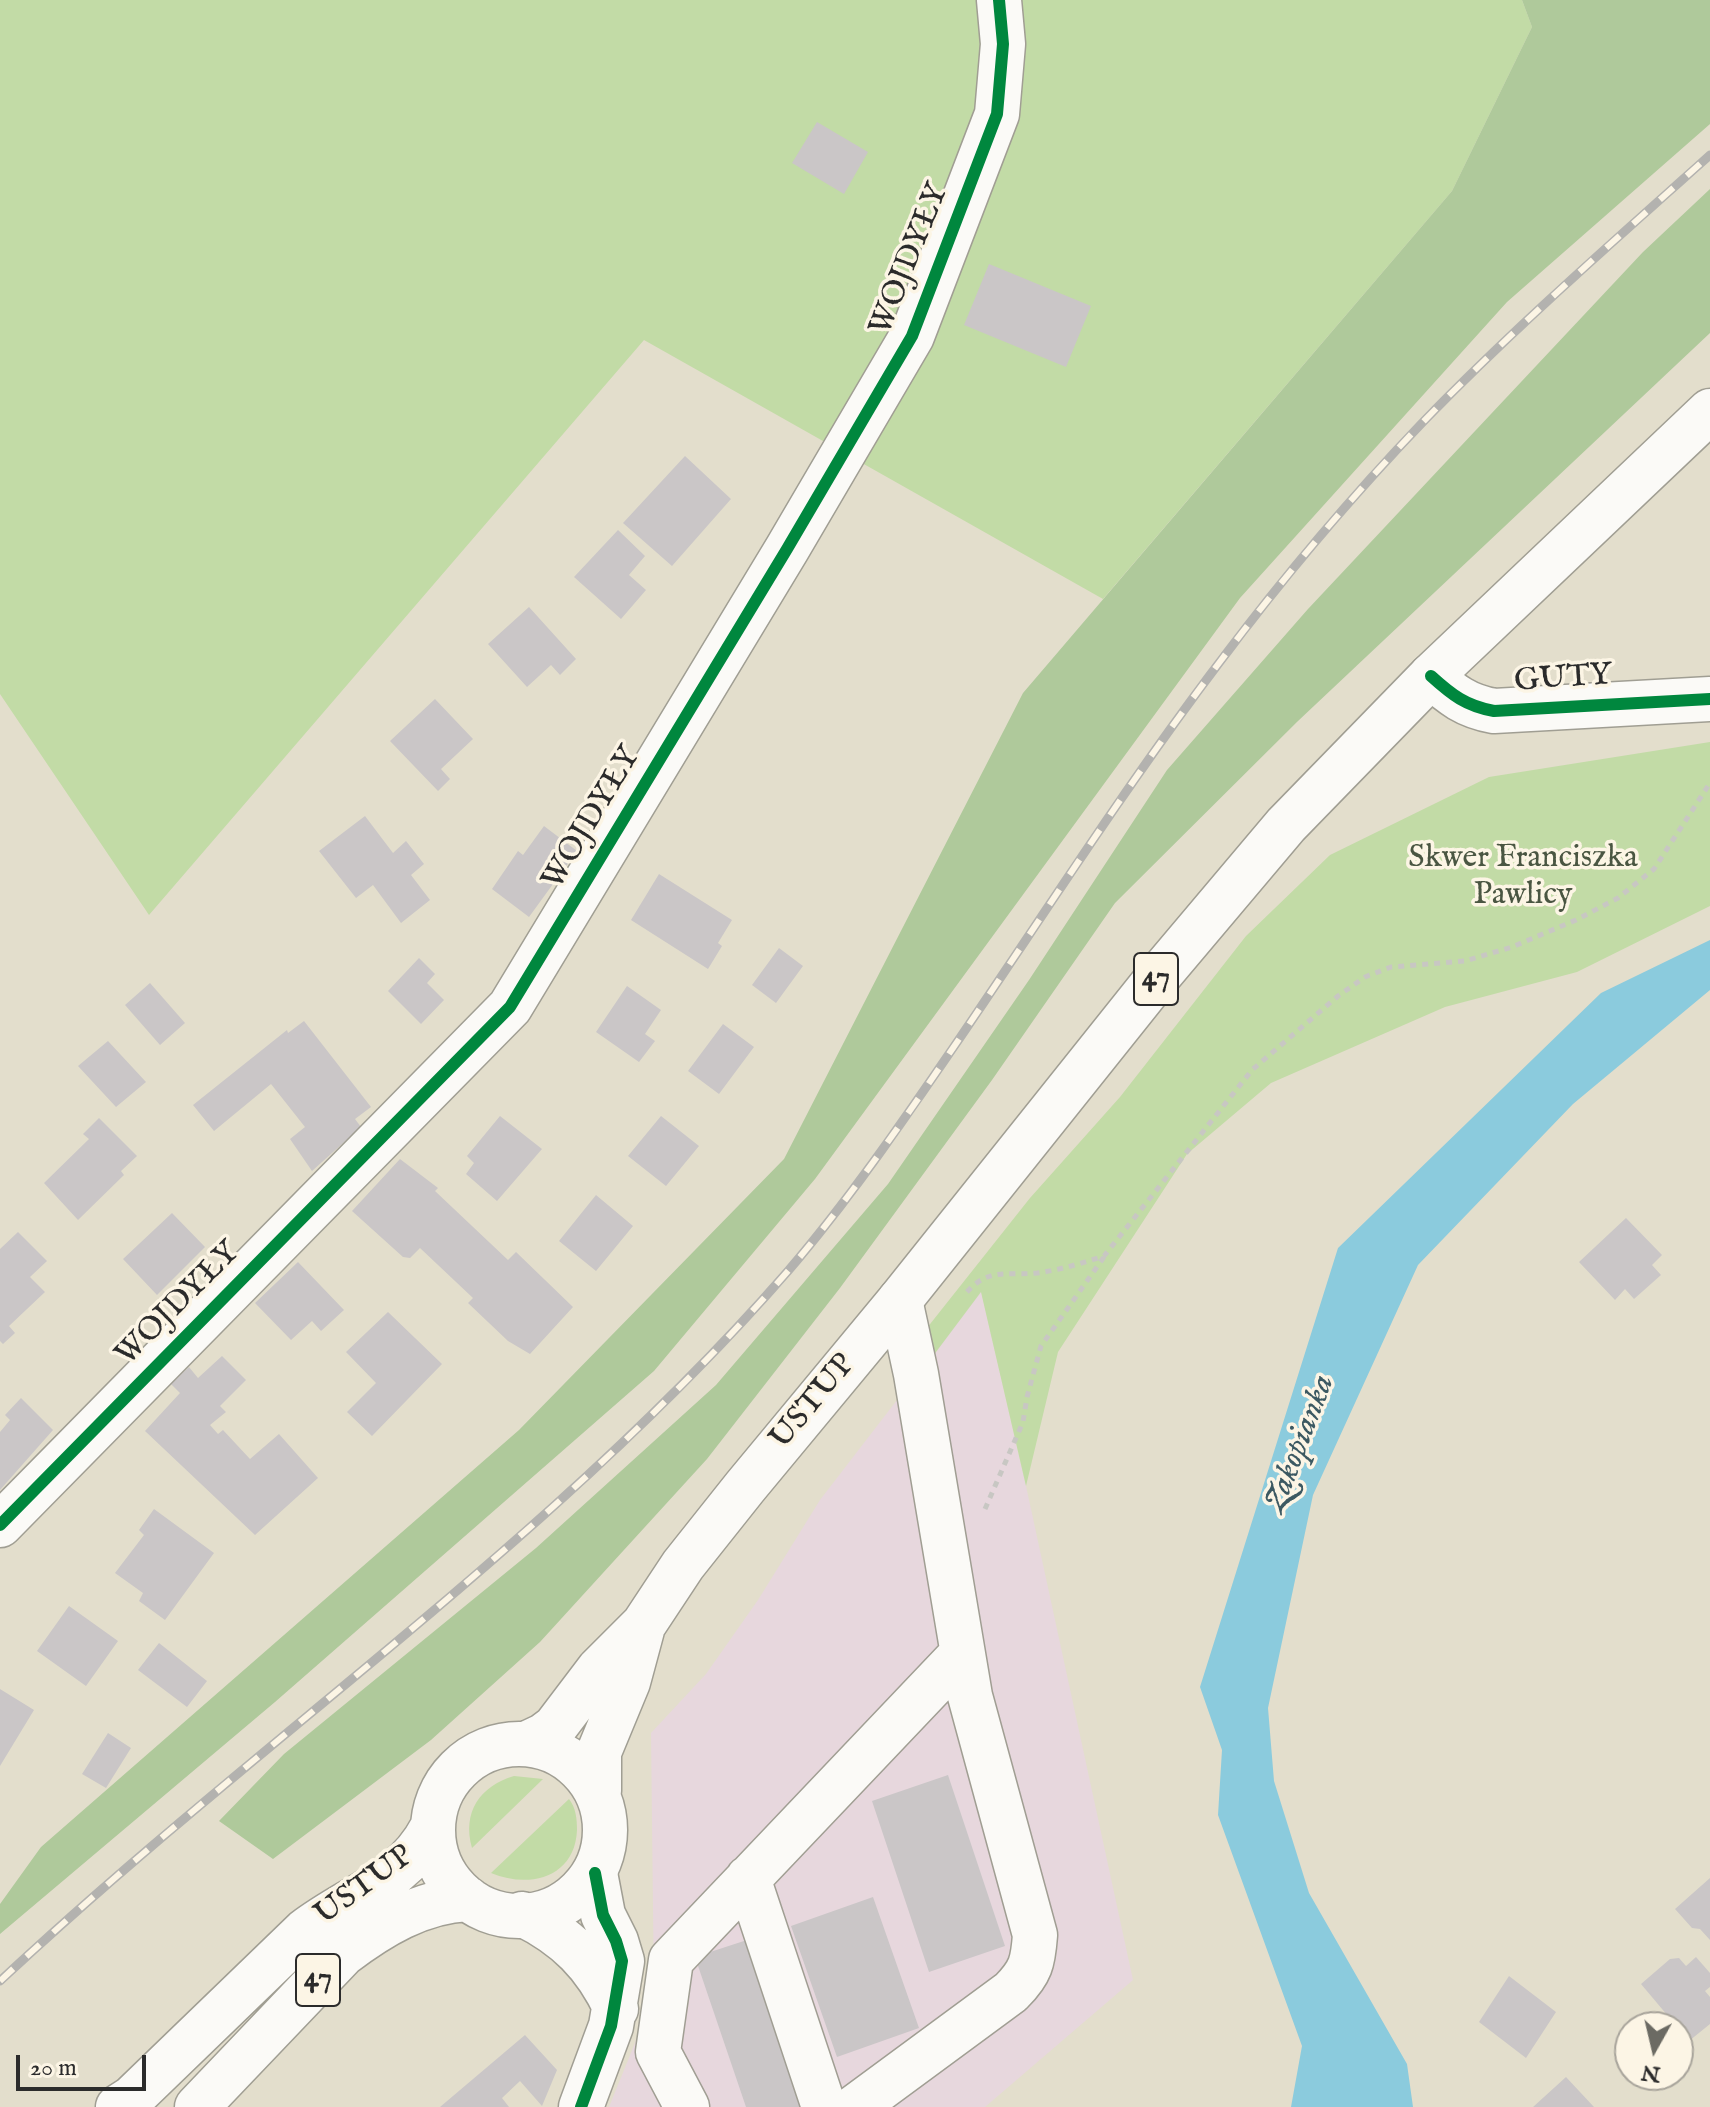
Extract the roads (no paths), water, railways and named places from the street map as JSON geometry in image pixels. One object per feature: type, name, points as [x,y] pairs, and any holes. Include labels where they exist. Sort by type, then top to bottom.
[{"type":"main road","name":"WOJDYŁY","points":[[0,1525],[510,1007],[912,336],[997,114],[1003,44],[999,0]]},
{"type":"main road","name":"47","points":[[900,1300],[1153,984],[1318,791],[1431,676],[1710,411]]},
{"type":"main road","name":"GUTY","points":[[1431,676],[1458,700],[1494,711],[1710,699]]},
{"type":"main road","points":[[855,2107],[1011,1992],[1026,1977],[1033,1960],[1035,1935],[961,1655],[916,1374],[900,1300]]},
{"type":"main road","name":"USTUP","points":[[526,1744],[555,1727],[599,1669],[644,1624],[710,1530],[900,1300]]},
{"type":"main road","name":"USTUP","points":[[599,1791],[599,1752],[628,1682],[644,1624]]},
{"type":"main road","points":[[687,2107],[658,2052],[671,1960],[961,1655]]},
{"type":"main road","name":"47","points":[[432,1828],[444,1789],[467,1761],[496,1747],[526,1744]]},
{"type":"main road","points":[[526,1744],[540,1746],[564,1758],[599,1791]]},
{"type":"main road","name":"47","points":[[468,1899],[491,1910],[522,1914],[546,1911],[577,1895],[601,1861],[605,1834],[599,1791]]},
{"type":"main road","points":[[432,1828],[440,1865],[455,1888],[468,1899]]},
{"type":"main road","name":"USTUP","points":[[118,2107],[132,2098],[305,1931],[404,1868],[422,1848],[432,1828]]},
{"type":"main road","points":[[581,2107],[616,2009],[622,1961],[603,1915],[595,1873]]},
{"type":"main road","points":[[748,1878],[824,2107]]},
{"type":"main road","name":"USTUP","points":[[197,2107],[343,1954],[397,1919],[435,1903],[468,1899]]},
{"type":"main road","points":[[522,1914],[559,1936],[586,1962],[598,1975],[616,2009]]},
{"type":"water","name":"Zakopianka","points":[[1710,940],[1710,990],[1573,1104],[1418,1265],[1313,1495],[1268,1708],[1274,1781],[1309,1893],[1407,2064],[1413,2107],[1291,2107],[1302,2046],[1218,1815],[1222,1750],[1200,1687],[1338,1248],[1601,993]]},
{"type":"railway","points":[[0,1981],[99,1892],[505,1550],[698,1369],[788,1271],[853,1190],[1150,757],[1243,632],[1317,540],[1457,387],[1710,155]]},
{"type":"park label","name":"Skwer Franciszka Pawlicy","points":[[1523,878]]}]
